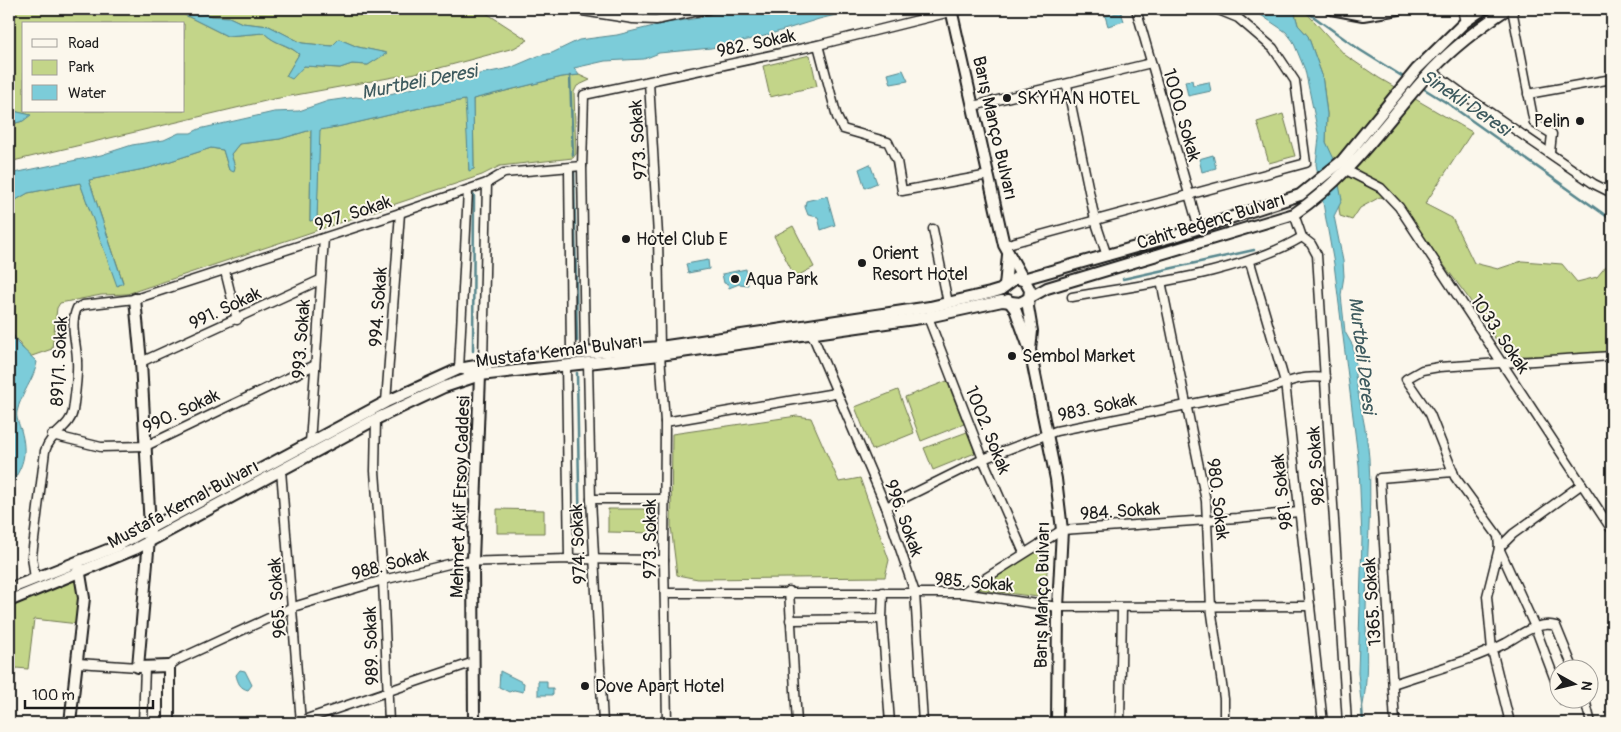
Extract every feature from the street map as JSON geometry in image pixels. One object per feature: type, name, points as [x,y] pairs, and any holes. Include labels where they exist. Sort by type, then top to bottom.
[{"type":"main road","points":[[1331,9],[1353,15],[1399,9]]},
{"type":"main road","name":"Cahit Beğenç Bulvarı","points":[[1023,279],[1199,229],[1300,195],[1316,184],[1342,160],[1364,136],[1414,73],[1465,22],[1483,9]]},
{"type":"main road","name":"Cahit Beğenç Bulvarı","points":[[1028,297],[1039,291],[1075,279],[1294,214],[1347,172],[1434,68],[1469,35],[1507,9]]},
{"type":"main road","name":"Barış Manço Bulvarı","points":[[951,10],[1004,245],[1023,279]]},
{"type":"main road","name":"Barış Manço Bulvarı","points":[[1007,283],[1008,255]]},
{"type":"main road","points":[[1013,278],[1023,279],[1030,287],[1028,297],[1020,303],[1010,302],[1005,293],[1007,283],[1013,278]]},
{"type":"main road","name":"Mustafa Kemal Bulvarı","points":[[9,601],[148,542],[376,419],[444,387],[480,375],[588,363],[930,307],[1000,290],[1007,283]]},
{"type":"main road","name":"Barış Manço Bulvarı","points":[[1028,297],[1032,331],[1030,350]]},
{"type":"main road","points":[[135,299],[142,362],[150,528],[141,667],[169,666],[169,723]]},
{"type":"main road","name":"Mustafa Kemal Bulvarı","points":[[9,589],[115,547],[386,402],[459,369],[483,363],[571,353],[660,351],[812,334],[928,317],[1002,301],[1010,302]]},
{"type":"main road","name":"Barış Manço Bulvarı","points":[[1010,302],[1030,350],[1047,434],[1062,530],[1058,607],[1057,723]]},
{"type":"main road","name":"Mehmet Akif Ersoy Caddesi","points":[[474,723],[473,560],[480,375]]},
{"type":"main road","points":[[70,723],[84,598],[77,562]]},
{"type":"street","points":[[570,9],[617,17],[656,20],[708,9]]},
{"type":"street","name":"982. Sokak","points":[[582,166],[584,96],[818,45],[951,10],[962,9]]},
{"type":"street","name":"1000. Sokak","points":[[1136,9],[1199,229]]},
{"type":"street","points":[[1004,245],[1306,163],[1295,81],[1273,48],[1238,18],[1216,9]]},
{"type":"street","points":[[1462,9],[1465,22]]},
{"type":"street","points":[[1512,9],[1534,123],[1552,134],[1550,152]]},
{"type":"street","points":[[818,45],[836,117],[843,129],[888,142],[897,161],[902,191],[989,175]]},
{"type":"street","points":[[973,106],[1068,85],[1152,63]]},
{"type":"street","points":[[1434,68],[1437,75],[1463,94],[1594,184],[1612,193]]},
{"type":"street","points":[[1528,94],[1612,79]]},
{"type":"street","name":"973. Sokak","points":[[649,82],[657,218],[660,351],[665,422],[664,560],[667,723]]},
{"type":"street","points":[[1068,85],[1095,220],[1107,256]]},
{"type":"street","points":[[582,166],[585,352]]},
{"type":"street","name":"997. Sokak","points":[[135,299],[400,214],[487,183],[504,173],[582,166]]},
{"type":"street","points":[[568,168],[571,353]]},
{"type":"street","name":"1033. Sokak","points":[[1347,172],[1389,193],[1502,361],[1612,530]]},
{"type":"street","name":"Mehmet Akif Ersoy Caddesi","points":[[480,375],[483,363],[487,183]]},
{"type":"street","points":[[468,190],[459,369],[480,375]]},
{"type":"street","name":"994. Sokak","points":[[386,402],[400,214]]},
{"type":"street","name":"982. Sokak","points":[[1294,214],[1302,237],[1311,244],[1316,255],[1326,378],[1347,723]]},
{"type":"street","points":[[934,229],[948,303]]},
{"type":"street","points":[[1072,297],[1250,262],[1279,251],[1302,237]]},
{"type":"street","name":"993. Sokak","points":[[310,443],[324,238]]},
{"type":"street","name":"981. Sokak","points":[[1250,262],[1285,382],[1323,723]]},
{"type":"street","points":[[225,271],[237,320]]},
{"type":"street","name":"991. Sokak","points":[[142,362],[237,320],[320,280]]},
{"type":"street","name":"980. Sokak","points":[[1161,281],[1188,404],[1208,520],[1211,607],[1224,698],[1224,723]]},
{"type":"street","name":"891/1. Sokak","points":[[52,436],[69,421],[72,412],[77,360],[73,331],[77,308],[82,305],[135,299]]},
{"type":"street","name":"1002. Sokak","points":[[928,317],[982,459],[1024,553]]},
{"type":"street","name":"996. Sokak","points":[[812,334],[835,393],[886,507],[915,593],[923,723]]},
{"type":"street","points":[[1510,723],[1492,650],[1487,596],[1499,548],[1498,536],[1453,472],[1430,414],[1406,379],[1422,370],[1502,361],[1612,356]]},
{"type":"street","name":"974. Sokak","points":[[588,363],[590,499],[603,723]]},
{"type":"street","name":"990. Sokak","points":[[52,436],[101,447],[146,446],[315,365]]},
{"type":"street","points":[[566,365],[569,559]]},
{"type":"street","name":"983. Sokak","points":[[886,507],[982,459],[1047,434],[1272,388],[1285,382],[1309,376],[1326,378]]},
{"type":"street","points":[[665,422],[835,393]]},
{"type":"street","name":"989. Sokak","points":[[376,419],[375,471],[383,580],[389,723]]},
{"type":"street","points":[[34,579],[32,556],[45,451],[52,436]]},
{"type":"street","name":"965. Sokak","points":[[281,470],[293,607],[299,723]]},
{"type":"street","name":"1365. Sokak","points":[[1395,723],[1380,478],[1453,472]]},
{"type":"street","points":[[1499,548],[1513,534],[1582,484]]},
{"type":"street","points":[[590,499],[664,499]]},
{"type":"street","name":"984. Sokak","points":[[962,593],[1062,530],[1299,512]]},
{"type":"street","points":[[1499,548],[1535,627],[1548,661]]},
{"type":"street","name":"988. Sokak","points":[[169,666],[177,660],[293,607],[383,580],[457,562],[473,560],[569,559],[664,560]]},
{"type":"street","points":[[789,591],[797,723]]},
{"type":"street","name":"985. Sokak","points":[[665,592],[962,593],[1058,607],[1310,606]]},
{"type":"street","points":[[883,592],[882,619],[890,723]]},
{"type":"street","points":[[1120,723],[1122,608]]},
{"type":"street","points":[[790,620],[882,619]]},
{"type":"street","points":[[1393,684],[1492,650],[1535,627],[1550,624],[1556,626],[1570,660]]},
{"type":"street","points":[[78,662],[141,667],[143,723]]},
{"type":"street","points":[[299,723],[474,662]]},
{"type":"street","points":[[1588,710],[1591,723]]},
{"type":"green space","points":[[9,9],[173,9],[227,36],[264,33],[272,40],[295,51],[299,54],[286,76],[304,66],[340,68],[352,64],[368,65],[386,53],[358,47],[339,39],[332,46],[302,43],[269,26],[242,23],[229,17],[212,16],[190,9],[480,9],[528,40],[514,48],[432,70],[274,99],[9,162],[9,125],[23,121],[30,115],[9,110]]},
{"type":"green space","points":[[1303,9],[1345,55],[1379,78],[1472,132],[1425,204],[1452,218],[1474,263],[1498,269],[1522,261],[1562,264],[1577,282],[1597,277],[1612,259],[1612,352],[1565,356],[1510,356],[1504,352],[1467,296],[1397,202],[1380,197],[1360,208],[1352,220],[1340,216],[1332,157],[1326,142],[1327,114],[1322,75],[1308,36],[1298,25],[1295,14]]},
{"type":"green space","points":[[810,55],[817,86],[770,97],[763,66]]},
{"type":"green space","points":[[579,75],[590,80],[577,86],[574,92],[576,154],[573,158],[500,166],[482,175],[127,294],[101,295],[60,303],[57,308],[52,349],[29,357],[9,329],[9,204],[28,193],[80,183],[118,286],[123,282],[89,180],[149,168],[211,148],[223,150],[229,170],[235,167],[231,154],[239,144],[280,139],[311,130],[310,221],[317,219],[319,130],[429,106],[466,100],[469,170],[474,169],[473,99],[562,77]]},
{"type":"green space","points":[[1283,114],[1295,156],[1269,163],[1257,122]]},
{"type":"green space","points":[[793,226],[814,267],[795,277],[774,236]]},
{"type":"green space","points":[[947,381],[964,424],[921,441],[905,397]]},
{"type":"green space","points":[[898,390],[914,433],[872,450],[855,407]]},
{"type":"green space","points":[[797,416],[811,418],[839,482],[860,478],[889,560],[885,577],[698,579],[677,575],[671,526],[672,434]]},
{"type":"green space","points":[[967,432],[975,453],[933,470],[924,448]]},
{"type":"green space","points":[[497,509],[544,510],[544,533],[497,533]]},
{"type":"green space","points":[[608,509],[655,509],[655,533],[608,532]]},
{"type":"green space","points":[[1048,542],[1046,598],[976,589]]},
{"type":"green space","points":[[73,580],[80,585],[78,624],[34,619],[28,669],[16,668],[12,697],[9,697],[9,607]]},
{"type":"water","points":[[173,9],[190,9],[212,16],[229,17],[242,23],[269,26],[302,43],[332,46],[339,39],[358,47],[387,53],[368,65],[352,64],[340,68],[304,66],[292,79],[286,76],[299,54],[290,47],[273,40],[264,33],[227,36]]},
{"type":"water","points":[[729,9],[861,9],[819,19],[761,37],[711,48],[659,53],[644,59],[605,61],[574,68],[579,75],[562,77],[473,99],[474,169],[469,171],[465,100],[320,130],[317,219],[310,221],[311,130],[280,139],[239,144],[231,154],[235,167],[234,172],[229,170],[223,150],[211,148],[149,168],[89,180],[123,283],[117,286],[80,183],[28,193],[9,204],[9,174],[101,155],[132,145],[164,140],[179,133],[191,133],[199,129],[274,112],[299,111],[328,101],[356,97],[371,99],[424,85],[510,68],[538,56],[552,53],[579,40],[617,35],[666,23],[699,18]]},
{"type":"water","points":[[1252,9],[1303,9],[1295,14],[1298,25],[1308,36],[1322,75],[1327,114],[1326,142],[1334,159],[1342,200],[1334,216],[1343,261],[1344,276],[1341,295],[1345,332],[1353,346],[1356,365],[1355,375],[1367,437],[1369,458],[1370,497],[1366,595],[1366,674],[1362,710],[1358,673],[1362,538],[1359,465],[1334,264],[1316,164],[1319,137],[1305,70],[1293,41],[1286,32]]},
{"type":"water","points":[[1121,12],[1124,21],[1108,26],[1105,16]]},
{"type":"water","points":[[903,70],[908,81],[891,84],[888,74]]},
{"type":"water","points":[[1192,80],[1193,85],[1209,82],[1211,91],[1188,96],[1185,81]]},
{"type":"water","points":[[9,110],[31,115],[23,121],[9,125]]},
{"type":"water","points":[[1213,155],[1216,168],[1202,172],[1199,159]]},
{"type":"water","points":[[870,164],[877,183],[865,188],[859,169]]},
{"type":"water","points":[[827,196],[835,225],[821,230],[818,217],[808,215],[805,207],[806,201]]},
{"type":"water","points":[[708,260],[709,269],[688,273],[686,264]]},
{"type":"water","name":"Aqua Park","points":[[746,269],[748,285],[739,284],[729,288],[728,284],[724,283],[722,274]]},
{"type":"water","points":[[9,329],[18,344],[37,362],[17,412],[24,454],[21,467],[9,487]]},
{"type":"water","points":[[240,670],[245,671],[252,685],[248,690],[241,686],[236,675]]},
{"type":"water","points":[[500,671],[524,683],[523,692],[514,690],[509,692],[499,687]]},
{"type":"water","points":[[538,681],[547,681],[547,688],[553,688],[553,695],[538,695]]},
{"type":"waterway","name":"Sinekli Deresi","points":[[1303,9],[1360,50],[1405,78]]},
{"type":"waterway","points":[[570,76],[573,155]]},
{"type":"waterway","name":"Sinekli Deresi","points":[[1421,87],[1447,103],[1612,220]]},
{"type":"waterway","points":[[574,171],[577,341]]},
{"type":"waterway","points":[[473,351],[474,195]]},
{"type":"waterway","points":[[1123,279],[1254,250]]},
{"type":"waterway","points":[[577,373],[580,545]]},
{"type":"waterway","name":"Murtbeli Deresi","points":[[1362,707],[1363,723]]},
{"type":"place","name":"SKYHAN HOTEL","points":[[1007,98]]},
{"type":"place","name":"Pelin","points":[[1580,121]]},
{"type":"place","name":"Hotel Club E","points":[[626,239]]},
{"type":"place","name":"Orient Resort Hotel","points":[[862,263]]},
{"type":"place","name":"Aqua Park","points":[[735,279]]},
{"type":"place","name":"Sembol Market","points":[[1012,356]]},
{"type":"place","name":"Dove Apart Hotel","points":[[585,686]]}]
